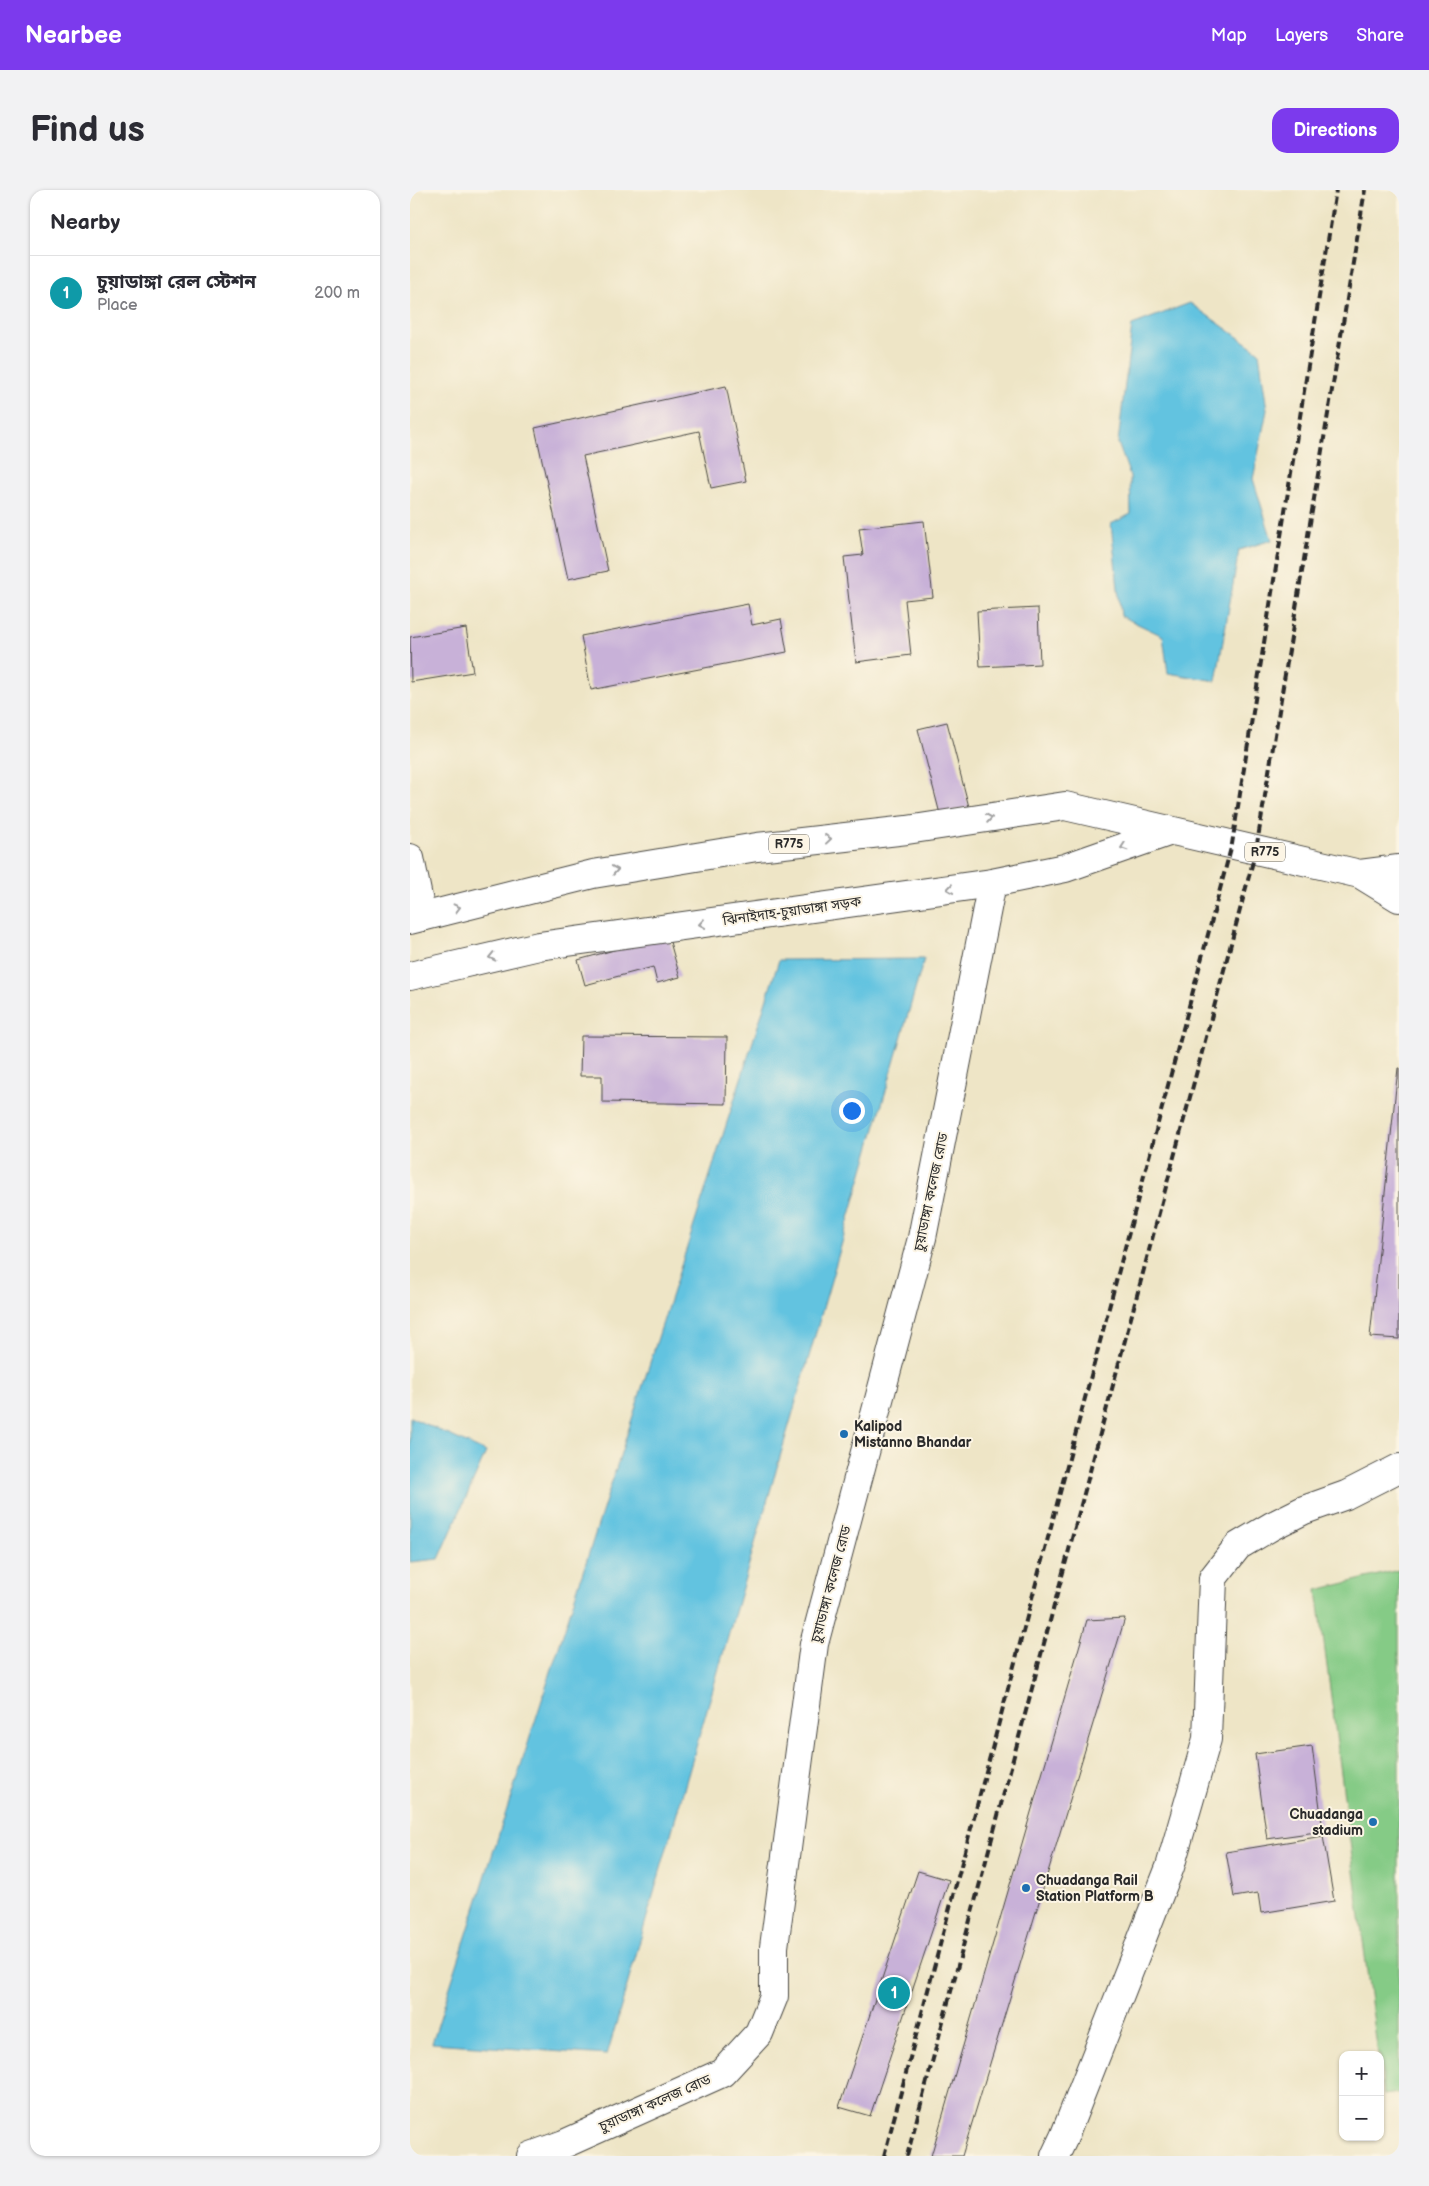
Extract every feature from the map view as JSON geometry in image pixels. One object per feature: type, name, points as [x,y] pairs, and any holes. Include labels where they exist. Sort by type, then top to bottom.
[{"type":"street","name":"R775","points":[[416,918],[593,874],[757,847],[907,830],[1065,806],[1360,874],[1399,898]]},
{"type":"street","name":"ঝিনাইদাহ-চুয়াডাঙ্গা সড়ক","points":[[410,976],[539,946],[992,883],[1065,868],[1170,831]]},
{"type":"street","points":[[410,858],[416,918]]},
{"type":"street","name":"R775","points":[[1360,874],[1399,869]]},
{"type":"street","name":"চুয়াডাঙ্গা কলেজ রোড","points":[[531,2156],[566,2150],[722,2073],[759,2033],[774,1996],[774,1947],[814,1644],[922,1238],[992,883]]},
{"type":"street","points":[[1055,2156],[1170,1867],[1207,1740],[1212,1578],[1238,1546],[1263,1530],[1304,1510],[1346,1495],[1399,1468]]},
{"type":"green space","name":"Chuadanga stadium","points":[[1399,1570],[1399,2093],[1384,2095],[1384,2051],[1377,2051],[1317,1590]]},
{"type":"water","points":[[1190,303],[1259,352],[1267,410],[1253,479],[1272,540],[1239,550],[1216,681],[1168,673],[1163,636],[1121,616],[1111,524],[1131,514],[1130,476],[1118,443],[1132,325]]},
{"type":"water","points":[[924,959],[607,2055],[432,2043],[779,960]]},
{"type":"water","points":[[410,1417],[486,1452],[439,1559],[410,1562]]},
{"type":"building","points":[[726,386],[746,481],[711,488],[699,431],[583,456],[608,571],[568,579],[535,428]]},
{"type":"building","points":[[924,521],[933,597],[905,600],[911,655],[856,662],[844,557],[863,555],[859,528]]},
{"type":"building","points":[[748,604],[752,625],[781,619],[787,652],[591,690],[581,636]]},
{"type":"building","points":[[1038,608],[1040,664],[980,667],[977,611]]},
{"type":"building","points":[[466,628],[473,672],[411,682],[410,637]]},
{"type":"building","points":[[947,722],[969,807],[940,814],[918,729]]},
{"type":"building","points":[[668,935],[680,977],[657,983],[653,967],[585,985],[578,960]]},
{"type":"building","points":[[581,1036],[727,1037],[726,1104],[602,1102],[602,1076],[580,1076]]},
{"type":"building","points":[[1399,1068],[1399,1339],[1370,1337]]},
{"type":"building","name":"Chuadanga Rail Station Platform B","points":[[1125,1618],[962,2156],[931,2156],[1087,1620]]},
{"type":"building","points":[[1312,1746],[1323,1831],[1267,1839],[1255,1754]]},
{"type":"building","points":[[1323,1836],[1334,1901],[1261,1913],[1258,1893],[1234,1897],[1226,1852]]},
{"type":"building","points":[[918,1871],[949,1880],[870,2116],[839,2107]]},
{"type":"railway","points":[[884,2156],[1232,844],[1336,190]]},
{"type":"railway","points":[[907,2156],[1256,850],[1365,190]]},
{"type":"place","name":"Kalipod Mistanno Bhandar","points":[[844,1434]]},
{"type":"place","name":"Chuadanga stadium","points":[[1373,1822]]},
{"type":"place","name":"Chuadanga Rail Station Platform B","points":[[1026,1888]]},
{"type":"place","name":"চুয়াডাঙ্গা রেল স্টেশন","points":[[894,1993]]}]
